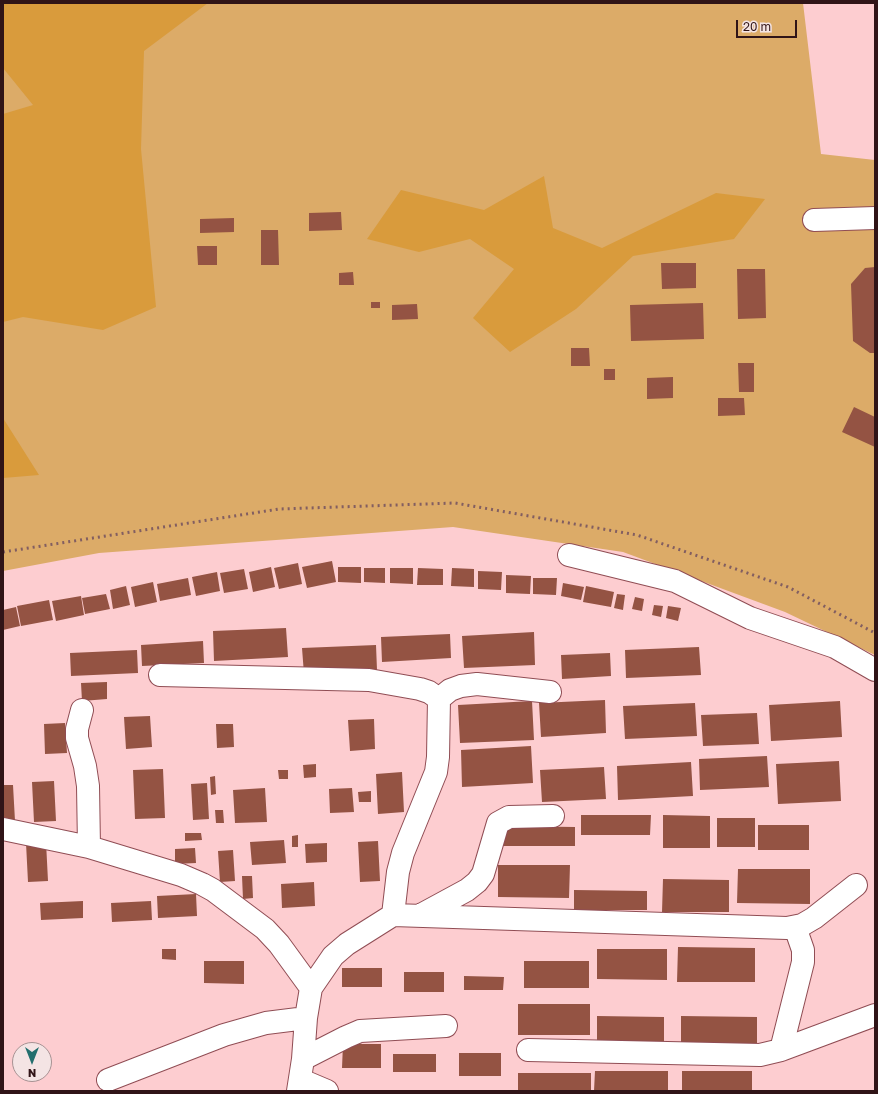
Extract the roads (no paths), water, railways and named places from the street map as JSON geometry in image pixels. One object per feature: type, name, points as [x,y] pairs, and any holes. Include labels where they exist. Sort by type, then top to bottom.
[{"type":"street","points":[[814,220],[875,218]]},
{"type":"street","points":[[569,555],[675,582],[750,618],[835,647],[875,670]]},
{"type":"street","points":[[160,675],[369,680],[420,689],[429,692],[440,699]]},
{"type":"street","points":[[393,916],[398,872],[403,853],[436,772],[440,699],[450,690],[461,686],[477,684],[550,692]]},
{"type":"street","points":[[82,710],[77,729],[77,738],[85,766],[88,786],[89,847]]},
{"type":"street","points":[[418,916],[467,890],[477,882],[483,874],[498,823],[509,817],[553,816]]},
{"type":"street","points":[[3,829],[89,847],[181,875],[213,890],[265,929],[279,944],[311,988]]},
{"type":"street","points":[[301,1077],[306,1018],[311,988],[333,956],[347,944],[393,916],[788,928],[802,924],[814,918],[856,885]]},
{"type":"street","points":[[781,1050],[803,962],[803,950],[795,926]]},
{"type":"street","points":[[528,1050],[760,1055],[781,1050],[875,1015]]},
{"type":"street","points":[[108,1080],[224,1035],[266,1023],[306,1018]]},
{"type":"street","points":[[301,1077],[346,1036],[360,1031],[446,1026]]},
{"type":"street","points":[[301,1077],[327,1091]]},
{"type":"railway","points":[[3,552],[279,509],[455,503],[637,535],[788,587],[875,633]]}]
